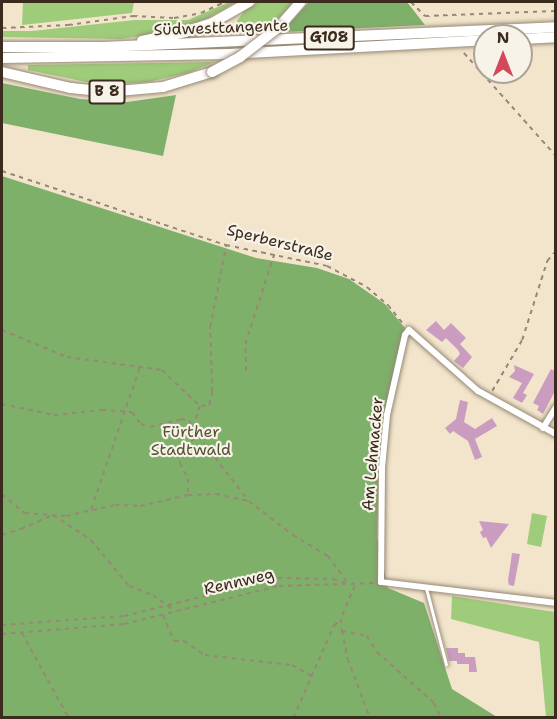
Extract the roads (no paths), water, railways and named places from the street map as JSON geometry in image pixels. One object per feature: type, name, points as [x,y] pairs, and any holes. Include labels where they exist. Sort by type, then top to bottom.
[{"type":"highway","points":[[2,47],[103,47],[185,32],[212,23],[249,2]]},
{"type":"highway","name":"B 8","points":[[2,72],[71,88],[106,92],[164,87],[212,72],[240,57],[279,27],[301,2]]},
{"type":"highway","name":"Südwesttangente","points":[[103,47],[555,27]]},
{"type":"highway","points":[[533,39],[555,38]]},
{"type":"highway","name":"Südwesttangente","points":[[2,58],[121,58],[473,41]]},
{"type":"street","name":"Am Lehmacker","points":[[425,587],[381,582],[382,468],[387,415],[405,335],[409,330],[461,377],[489,397],[543,428]]},
{"type":"street","points":[[555,407],[543,428],[555,434]]},
{"type":"street","points":[[425,587],[555,603]]},
{"type":"lane","points":[[425,587],[446,664]]},
{"type":"park label","name":"Fürther Stadtwald","points":[[191,441]]}]
